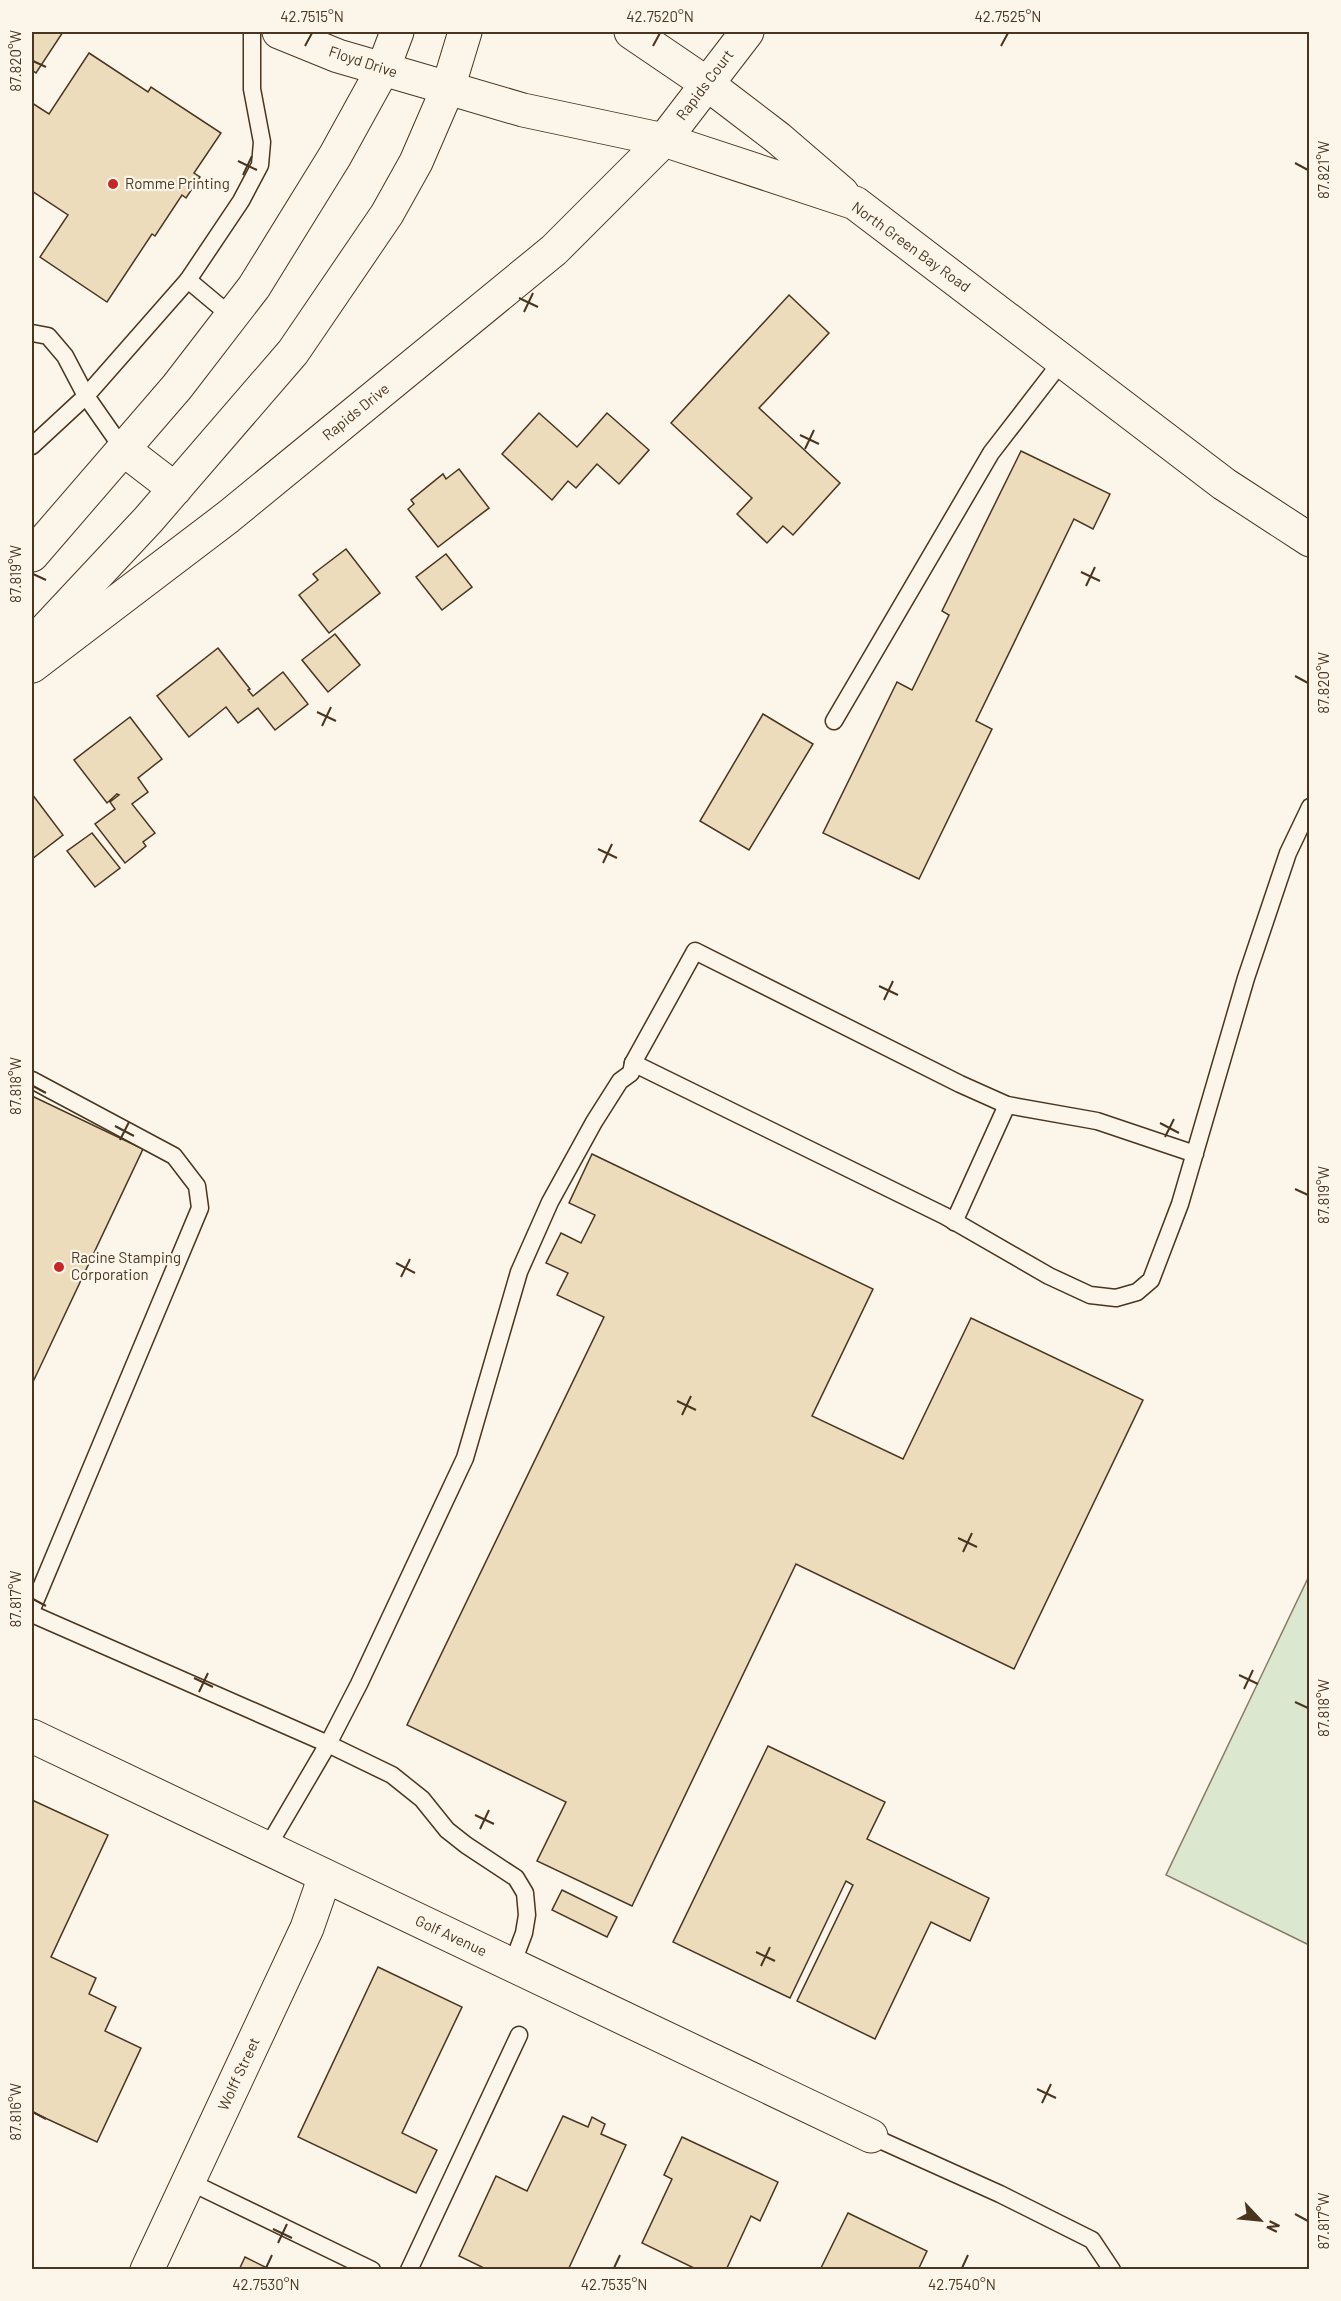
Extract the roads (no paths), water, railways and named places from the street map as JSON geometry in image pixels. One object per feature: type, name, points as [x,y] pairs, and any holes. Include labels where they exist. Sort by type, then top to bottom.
[{"type":"street","points":[[32,555],[177,387],[254,287],[335,156],[383,69],[397,32]]},
{"type":"street","points":[[32,644],[175,489],[293,352],[387,214],[416,162],[448,88],[465,32]]},
{"type":"street","points":[[631,32],[706,83],[778,138],[855,203]]},
{"type":"street","name":"Rapids Court","points":[[664,140],[747,32]]},
{"type":"street","name":"Floyd Drive","points":[[291,34],[338,56],[448,88]]},
{"type":"street","name":"North Green Bay Road","points":[[448,88],[523,110],[664,140],[855,203],[1224,484],[1310,540]]},
{"type":"street","name":"Rapids Drive","points":[[32,666],[228,517],[554,250],[664,140]]},
{"type":"street","points":[[123,449],[175,489]]},
{"type":"street","name":"Golf Avenue","points":[[32,1736],[871,2136]]},
{"type":"street","name":"Wolff Street","points":[[147,2270],[307,1928],[325,1876]]},
{"type":"lane","points":[[32,446],[86,396],[188,280],[241,201],[260,165],[262,142],[252,89],[252,32]]},
{"type":"lane","points":[[188,280],[231,316]]},
{"type":"lane","points":[[32,333],[48,336],[65,356],[86,396],[123,449]]},
{"type":"lane","points":[[834,721],[991,453],[1062,361]]},
{"type":"lane","points":[[633,1063],[954,1222],[1049,1276],[1090,1295],[1116,1298],[1137,1292],[1151,1280],[1180,1204],[1250,966],[1288,853],[1310,807]]},
{"type":"lane","points":[[267,1848],[328,1744],[383,1634],[465,1458],[519,1272],[550,1202],[594,1122],[620,1081],[631,1073],[633,1063],[695,951],[960,1084],[1007,1105],[1097,1121],[1195,1154]]},
{"type":"lane","points":[[32,1080],[174,1156],[196,1186],[200,1208],[32,1609]]},
{"type":"lane","points":[[954,1222],[1007,1105]]},
{"type":"lane","points":[[32,1614],[328,1744],[392,1775],[422,1799],[447,1830],[516,1878],[525,1893],[527,1915],[524,1933],[512,1965]]},
{"type":"lane","points":[[409,2270],[519,2035]]},
{"type":"lane","points":[[871,2136],[1000,2194],[1092,2240],[1112,2270]]},
{"type":"lane","points":[[188,2181],[372,2270]]},
{"type":"place","name":"Romme Printing","points":[[113,184]]},
{"type":"place","name":"Racine Stamping Corporation","points":[[59,1267]]}]
